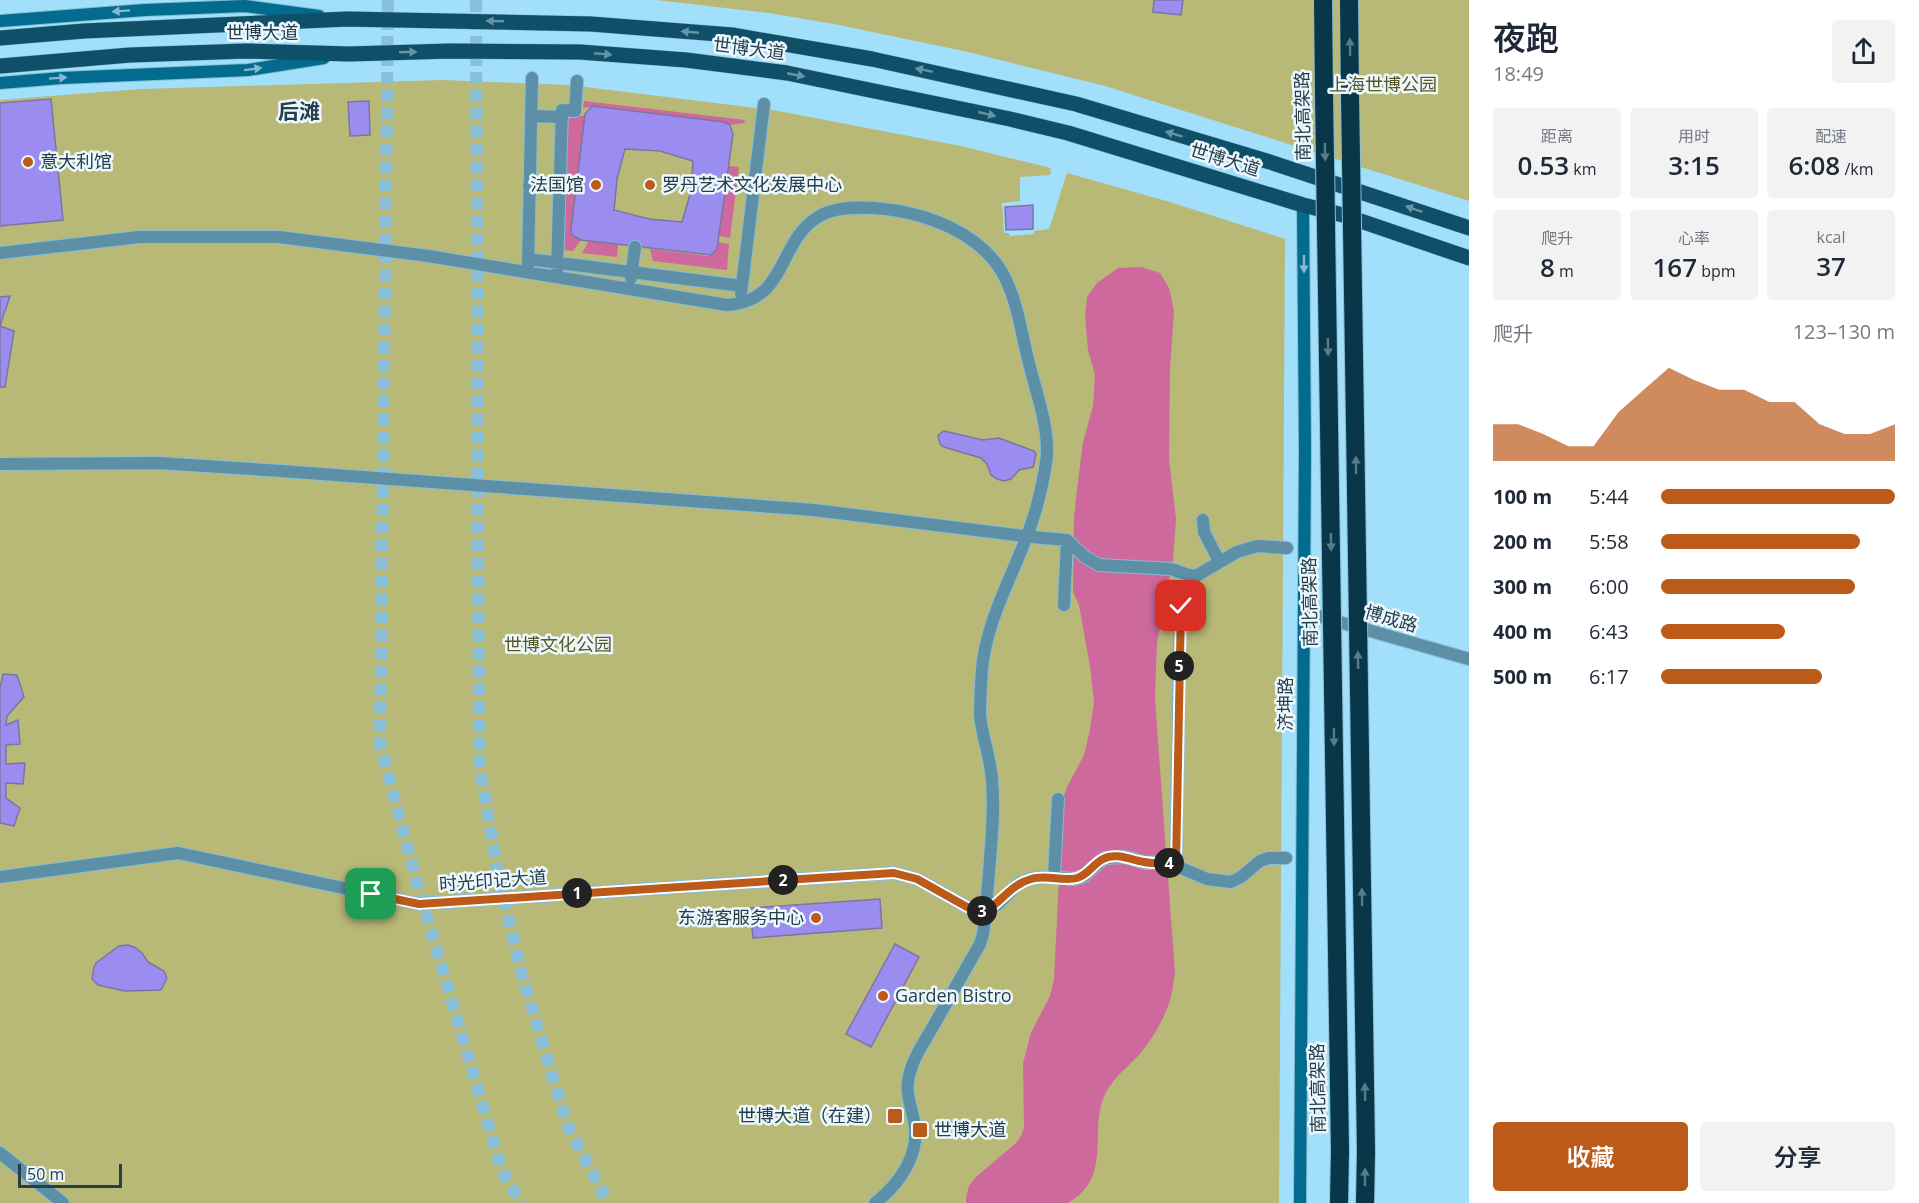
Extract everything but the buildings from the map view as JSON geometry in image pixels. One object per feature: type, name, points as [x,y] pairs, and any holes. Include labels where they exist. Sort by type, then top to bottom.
[{"type":"highway","name":"南北高架路","points":[[1323,0],[1339,1203]]},
{"type":"highway","points":[[1349,0],[1365,1203]]},
{"type":"main road","name":"世博大道","points":[[0,38],[95,30],[347,19],[591,24],[732,35],[872,59],[1076,104],[1281,166],[1469,228]]},
{"type":"main road","name":"世博大道","points":[[0,66],[130,55],[246,51],[349,54],[450,51],[580,52],[686,60],[787,73],[946,105],[1068,133],[1342,215],[1469,258]]},
{"type":"street","points":[[0,21],[125,11],[245,6],[347,19]]},
{"type":"street","points":[[0,83],[248,70],[349,54]]},
{"type":"street","points":[[528,273],[532,78]]},
{"type":"street","points":[[556,278],[562,110],[575,111],[577,81]]},
{"type":"street","points":[[740,304],[764,104]]},
{"type":"street","points":[[531,116],[562,117]]},
{"type":"street","points":[[529,185],[560,185]]},
{"type":"street","name":"济坤路","points":[[1300,1203],[1304,612],[1303,205]]},
{"type":"street","points":[[0,254],[139,237],[279,237],[428,256],[727,305],[740,304],[765,291],[806,226],[819,215],[841,208],[894,210],[919,215],[947,226],[971,240],[991,257],[1001,269],[1018,309],[1027,358],[1043,414],[1047,455],[1036,510],[991,629],[982,667],[980,716],[992,780],[993,830],[986,911],[980,944],[913,1062],[906,1091],[915,1121],[916,1142],[910,1164],[890,1191],[877,1203]]},
{"type":"street","points":[[629,289],[635,247]]},
{"type":"street","points":[[528,259],[742,286]]},
{"type":"street","points":[[0,464],[159,463],[814,510],[1067,540],[1085,557],[1099,565],[1171,569],[1196,576]]},
{"type":"street","points":[[1203,520],[1204,532],[1219,561]]},
{"type":"street","points":[[1064,605],[1067,540]]},
{"type":"street","points":[[1176,866],[1180,613],[1186,593],[1196,576],[1237,552],[1257,546],[1287,548]]},
{"type":"street","name":"博成路","points":[[1304,612],[1469,659]]},
{"type":"street","points":[[1054,877],[1058,799]]},
{"type":"street","name":"时光印记大道","points":[[0,876],[178,852],[419,904],[894,873],[917,879],[967,907],[986,911]]},
{"type":"street","points":[[986,911],[998,904],[1018,884],[1032,878],[1074,879],[1084,876],[1104,858],[1125,857],[1146,863],[1167,862],[1207,879],[1231,882],[1241,877],[1260,861],[1269,858],[1286,858]]},
{"type":"street","points":[[0,1153],[61,1202]]},
{"type":"green space","name":"上海世博公园","points":[[656,0],[1469,0],[1469,201],[1105,86],[968,52],[769,13]]},
{"type":"green space","name":"世博文化公园","points":[[443,80],[569,85],[773,110],[961,146],[1051,168],[1050,175],[1020,177],[1020,201],[1002,203],[1004,233],[1009,233],[1010,236],[1034,234],[1034,231],[1049,229],[1067,173],[1170,202],[1285,239],[1279,1203],[0,1203],[0,100],[141,89]]},
{"type":"shaded area","points":[[584,101],[745,120],[744,123],[730,125],[724,122],[596,106],[583,108]]},
{"type":"shaded area","points":[[567,115],[585,116],[571,230],[572,235],[581,240],[573,251],[564,250]]},
{"type":"shaded area","points":[[728,166],[739,167],[730,238],[718,236]]},
{"type":"shaded area","points":[[589,241],[618,245],[617,257],[582,253]]},
{"type":"shaded area","points":[[717,242],[729,244],[727,270],[653,261],[650,249],[708,256],[715,251]]},
{"type":"shaded area","points":[[1141,267],[1160,273],[1169,288],[1174,310],[1170,370],[1169,459],[1176,519],[1173,559],[1157,643],[1155,700],[1175,973],[1172,994],[1152,1037],[1106,1092],[1100,1112],[1095,1168],[1082,1193],[1068,1203],[966,1203],[969,1186],[976,1177],[1016,1143],[1024,1128],[1023,1063],[1031,1033],[1050,996],[1054,979],[1063,799],[1084,755],[1094,702],[1079,605],[1073,592],[1074,518],[1083,442],[1093,406],[1095,375],[1088,350],[1085,316],[1087,297],[1097,283],[1118,268]]},
{"type":"tunnel","points":[[388,0],[380,743],[417,883],[502,1171],[521,1203]]},
{"type":"tunnel","points":[[476,0],[479,762],[499,880],[522,975],[567,1124],[608,1203]]},
{"type":"place","name":"意大利馆","points":[[28,162]]},
{"type":"place","name":"法国馆","points":[[596,185]]},
{"type":"place","name":"罗丹艺术文化发展中心","points":[[650,185]]},
{"type":"place","name":"东游客服务中心","points":[[816,918]]},
{"type":"place","name":"Garden Bistro","points":[[883,996]]},
{"type":"place","name":"世博大道（在建）","points":[[895,1116]]},
{"type":"place","name":"世博大道","points":[[920,1130]]},
{"type":"district","name":"后滩","points":[[299,112]]},
{"type":"route","points":[[371,894],[419,904],[894,873],[917,879],[967,907],[986,911],[998,904],[1018,884],[1032,878],[1074,879],[1084,876],[1104,858],[1125,857],[1146,863],[1167,862],[1176,866],[1181,606]]}]
